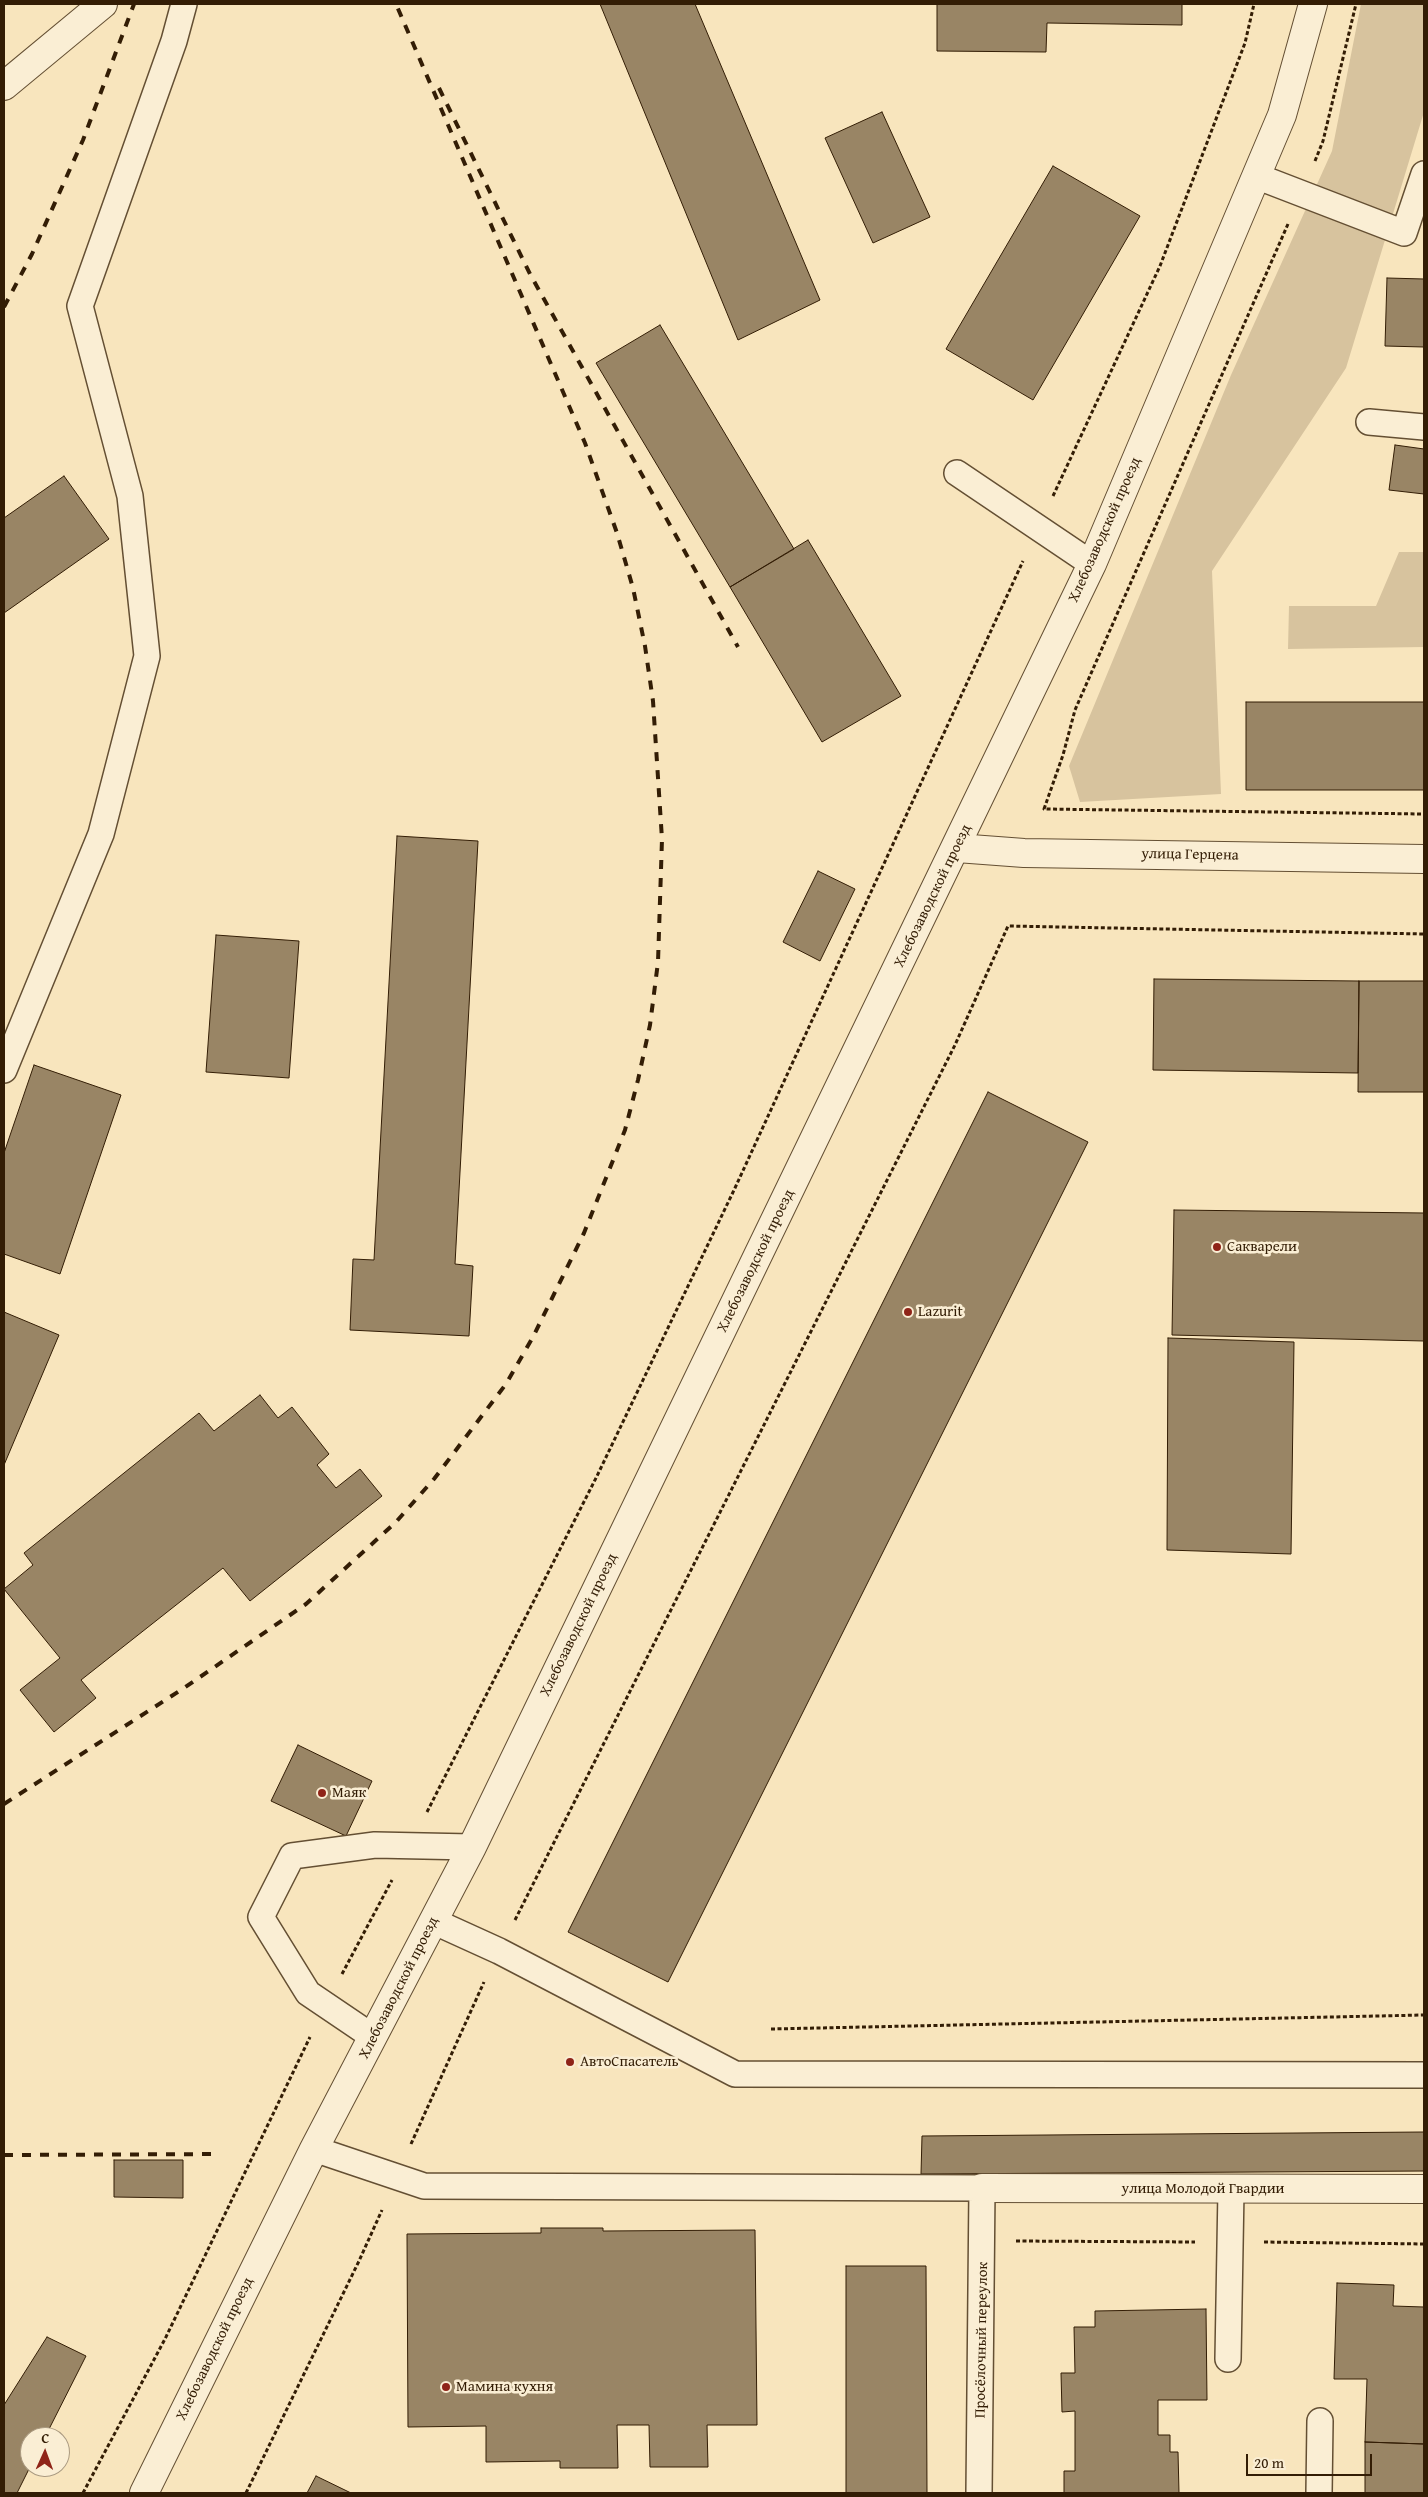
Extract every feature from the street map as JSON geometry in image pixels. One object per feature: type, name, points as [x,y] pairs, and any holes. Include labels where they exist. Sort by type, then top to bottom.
[{"type":"street","points":[[4,86],[103,4]]},
{"type":"street","name":"Хлебозаводской проезд","points":[[144,2493],[314,2149],[472,1847],[957,848],[1092,564],[1282,115],[1313,4]]},
{"type":"street","name":"улица Герцена","points":[[957,848],[1034,853],[1424,859]]},
{"type":"street","name":"улица Молодой Гвардии","points":[[982,2188],[1424,2189]]},
{"type":"lane","points":[[4,1070],[102,834],[147,656],[130,496],[80,306],[174,41],[184,4]]},
{"type":"lane","points":[[1256,176],[1301,195],[1414,236],[1424,174]]},
{"type":"lane","points":[[1369,422],[1424,427]]},
{"type":"lane","points":[[957,473],[1092,564]]},
{"type":"lane","points":[[373,2037],[308,1993],[261,1918],[292,1856],[376,1845],[472,1847]]},
{"type":"lane","points":[[433,1921],[499,1951],[735,2074],[1424,2075]]},
{"type":"lane","points":[[314,2149],[424,2186],[982,2188]]},
{"type":"lane","name":"Просёлочный переулок","points":[[979,2493],[982,2188]]},
{"type":"lane","points":[[1228,2359],[1232,2190]]},
{"type":"lane","points":[[1319,2493],[1320,2421]]},
{"type":"path","points":[[83,2493],[165,2339],[325,2005],[409,1847],[610,1449],[836,971],[1160,266],[1245,43],[1254,4]]},
{"type":"path","points":[[1356,4],[1323,141],[1075,710],[1063,755],[1044,809],[1424,814]]},
{"type":"path","points":[[246,2493],[359,2261],[499,1951],[955,1045],[1008,926],[1424,934]]},
{"type":"path","points":[[771,2029],[1424,2015]]},
{"type":"shaded area","points":[[1361,4],[1424,4],[1424,112],[1346,368],[1212,571],[1221,794],[1080,802],[1069,766],[1231,375],[1332,151]]},
{"type":"shaded area","points":[[1399,552],[1424,552],[1424,647],[1288,649],[1289,606],[1376,606]]},
{"type":"building","points":[[600,4],[695,4],[820,300],[738,340]]},
{"type":"building","points":[[937,4],[1182,4],[1182,25],[1047,23],[1046,52],[937,51]]},
{"type":"building","points":[[882,112],[930,217],[873,243],[825,138]]},
{"type":"building","points":[[1053,166],[1140,216],[1033,400],[946,349]]},
{"type":"building","points":[[1387,278],[1424,279],[1424,347],[1385,346]]},
{"type":"building","points":[[660,325],[794,549],[730,587],[596,363]]},
{"type":"building","points":[[1395,445],[1424,449],[1424,494],[1389,490]]},
{"type":"building","points":[[64,476],[109,539],[4,613],[4,518]]},
{"type":"building","points":[[808,540],[901,696],[822,742],[730,587]]},
{"type":"building","points":[[1246,702],[1424,702],[1424,790],[1246,790]]},
{"type":"building","points":[[397,836],[478,841],[455,1264],[473,1266],[469,1336],[350,1330],[353,1259],[374,1260]]},
{"type":"building","points":[[818,871],[855,889],[820,961],[783,942]]},
{"type":"building","points":[[216,935],[299,941],[289,1078],[206,1072]]},
{"type":"building","points":[[1154,979],[1359,981],[1358,1073],[1153,1070]]},
{"type":"building","points":[[1359,981],[1424,981],[1424,1092],[1358,1092]]},
{"type":"building","points":[[34,1065],[121,1095],[60,1274],[4,1254],[4,1153]]},
{"type":"building","points":[[988,1092],[1088,1142],[668,1982],[568,1932]]},
{"type":"building","points":[[1174,1210],[1424,1213],[1424,1341],[1172,1335]]},
{"type":"building","points":[[4,1312],[59,1335],[4,1465]]},
{"type":"building","points":[[1168,1338],[1294,1342],[1291,1554],[1167,1550]]},
{"type":"building","points":[[260,1395],[278,1418],[292,1407],[329,1454],[317,1465],[336,1488],[360,1469],[382,1496],[250,1601],[223,1568],[81,1680],[96,1698],[54,1732],[20,1690],[60,1658],[4,1589],[33,1565],[24,1553],[199,1413],[214,1431]]},
{"type":"building","points":[[298,1745],[372,1781],[346,1836],[271,1801]]},
{"type":"building","points":[[1424,2132],[1424,2171],[921,2174],[922,2136]]},
{"type":"building","points":[[114,2160],[183,2160],[183,2198],[114,2197]]},
{"type":"building","points":[[541,2228],[603,2228],[603,2231],[755,2230],[757,2425],[707,2425],[708,2467],[650,2467],[649,2425],[617,2425],[618,2468],[560,2468],[560,2461],[486,2462],[486,2426],[408,2427],[407,2234],[541,2233]]},
{"type":"building","points":[[846,2266],[926,2266],[927,2493],[846,2493]]},
{"type":"building","points":[[1337,2283],[1394,2285],[1393,2306],[1424,2307],[1424,2444],[1365,2442],[1367,2379],[1334,2379]]},
{"type":"building","points":[[1206,2309],[1207,2400],[1158,2400],[1158,2435],[1170,2435],[1170,2452],[1178,2452],[1179,2493],[1064,2493],[1064,2471],[1075,2471],[1075,2411],[1062,2412],[1061,2373],[1075,2373],[1074,2327],[1095,2327],[1095,2311]]},
{"type":"building","points":[[47,2337],[86,2356],[50,2427],[20,2427],[20,2477],[25,2477],[17,2493],[4,2493],[4,2405]]},
{"type":"building","points":[[1365,2442],[1424,2444],[1424,2493],[1365,2493]]},
{"type":"building","points":[[316,2476],[351,2493],[307,2493]]},
{"type":"railway","points":[[4,307],[32,254],[83,140],[134,4]]},
{"type":"railway","points":[[4,1804],[184,1688],[306,1604],[396,1522],[434,1479],[506,1384],[533,1337],[584,1233],[625,1130],[650,1025],[658,962],[662,839],[653,701],[645,646],[633,588],[617,533],[585,443],[396,4]]},
{"type":"railway","points":[[439,88],[530,274],[738,647]]},
{"type":"railway","points":[[4,2155],[220,2154]]},
{"type":"place","name":"Сакварели","points":[[1217,1247]]},
{"type":"place","name":"Lazurit","points":[[908,1312]]},
{"type":"place","name":"Маяк","points":[[322,1793]]},
{"type":"place","name":"АвтоСпасатель","points":[[570,2062]]},
{"type":"place","name":"Мамина кухня","points":[[446,2387]]}]
